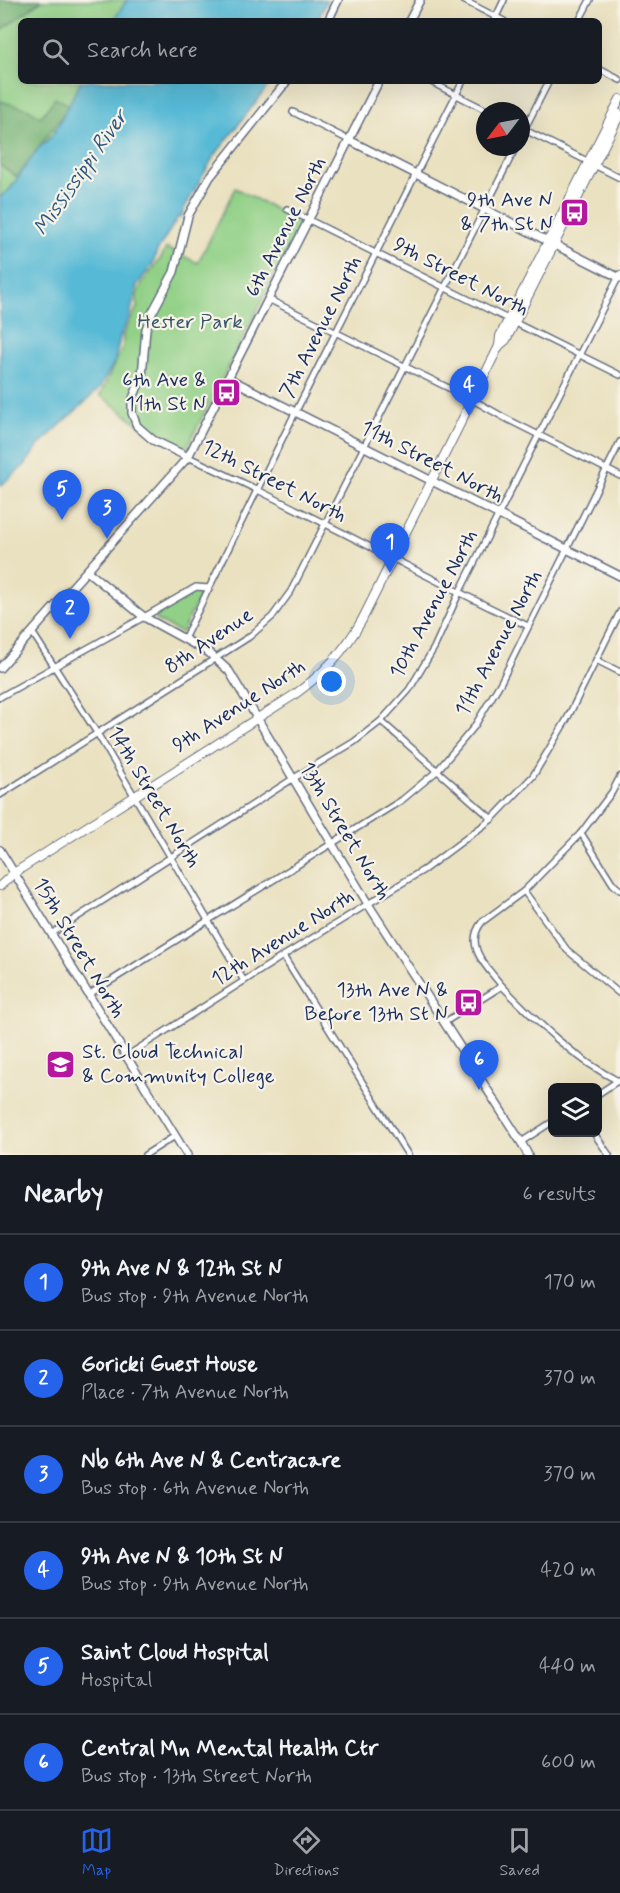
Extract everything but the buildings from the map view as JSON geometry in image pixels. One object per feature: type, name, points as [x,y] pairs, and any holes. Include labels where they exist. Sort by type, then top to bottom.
[{"type":"main road","name":"9th Avenue North","points":[[592,163],[620,99]]},
{"type":"main road","name":"9th Avenue North","points":[[0,886],[14,873],[307,686],[339,656],[362,621],[393,560],[499,346],[500,336],[512,321],[592,163],[620,114]]},
{"type":"main road","name":"9th Avenue North","points":[[0,877],[14,873]]},
{"type":"street","points":[[329,18],[338,0]]},
{"type":"street","points":[[411,18],[420,0]]},
{"type":"street","points":[[463,0],[493,18]]},
{"type":"street","points":[[495,18],[504,0]]},
{"type":"street","points":[[581,18],[590,0]]},
{"type":"street","points":[[602,71],[620,80]]},
{"type":"street","name":"12th Street North","points":[[285,84],[210,177],[188,216],[174,272],[146,329],[142,376],[132,401],[132,413],[137,426],[153,440],[258,490],[528,626]]},
{"type":"street","name":"6th Avenue North","points":[[0,668],[188,457],[377,84]]},
{"type":"street","points":[[435,84],[476,105]]},
{"type":"street","name":"7th Avenue North","points":[[184,639],[462,84]]},
{"type":"street","points":[[530,116],[547,84]]},
{"type":"street","points":[[293,112],[619,276]]},
{"type":"street","points":[[530,132],[620,178]]},
{"type":"street","name":"8th Avenue","points":[[0,795],[217,658],[249,637],[272,617],[291,591],[511,156]]},
{"type":"street","name":"9th Street North","points":[[287,209],[620,375]]},
{"type":"street","name":"10th Avenue North","points":[[51,934],[354,742],[381,721],[409,690],[434,648],[459,593],[619,276]]},
{"type":"street","points":[[268,299],[473,400],[620,476]]},
{"type":"street","name":"11th Street North","points":[[228,378],[620,576]]},
{"type":"street","name":"11th Avenue North","points":[[87,995],[402,800],[437,771],[474,727],[501,681],[620,442]]},
{"type":"street","name":"13th Street North","points":[[87,571],[144,617],[198,645],[217,658],[229,671],[368,904],[528,1155]]},
{"type":"street","points":[[0,697],[196,587],[209,588]]},
{"type":"street","name":"12th Avenue North","points":[[125,1057],[424,869],[492,819],[533,776],[567,718],[620,612]]},
{"type":"street","name":"14th Street North","points":[[32,632],[97,733],[244,981]]},
{"type":"street","points":[[596,660],[620,672]]},
{"type":"street","points":[[381,721],[492,819]]},
{"type":"street","points":[[602,1091],[619,1081],[584,1060],[552,1036],[502,986],[479,957],[474,938],[482,922],[524,891],[581,833],[612,792],[620,777]]},
{"type":"street","points":[[581,833],[613,884],[620,890]]},
{"type":"street","name":"15th Street North","points":[[0,850],[187,1155]]},
{"type":"street","points":[[524,891],[567,950],[620,994]]},
{"type":"street","points":[[283,956],[408,1155]]},
{"type":"street","points":[[445,1022],[502,986]]},
{"type":"street","points":[[521,1142],[548,1125]]},
{"type":"street","points":[[145,1155],[175,1136]]},
{"type":"street","points":[[596,1137],[609,1155]]},
{"type":"green space","points":[[0,0],[127,0],[115,18],[18,18],[18,84],[79,84],[53,135],[38,149],[10,189],[0,197]]},
{"type":"green space","points":[[0,0],[42,0],[0,31]]},
{"type":"green space","points":[[55,98],[70,105],[17,177],[0,165],[0,101],[29,109],[41,117]]},
{"type":"green space","name":"Hester Park","points":[[235,188],[302,223],[186,449],[149,432],[100,395],[123,346],[123,336],[137,307],[137,294],[142,283],[166,248],[198,263]]},
{"type":"green space","points":[[196,590],[200,596],[182,632],[156,620],[156,614]]},
{"type":"water","points":[[127,0],[327,0],[318,18],[115,18]]},
{"type":"water","name":"Mississippi River","points":[[79,84],[270,84],[213,158],[181,218],[178,217],[157,251],[153,264],[137,285],[130,316],[120,337],[115,361],[99,389],[39,445],[25,465],[0,486],[0,197],[10,189],[38,149],[53,135]]},
{"type":"place","name":"9th Ave N & 7th St N","points":[[574,212]]},
{"type":"place","name":"6th Ave & 11th St N","points":[[227,392]]},
{"type":"place","name":"9th Ave N & 10th St N","points":[[469,416]]},
{"type":"place","name":"Saint Cloud Hospital","points":[[62,520]]},
{"type":"place","name":"Nb 6th Ave N & Centracare","points":[[107,539]]},
{"type":"place","name":"9th Ave N & 12th St N","points":[[390,573]]},
{"type":"place","name":"Goricki Guest House","points":[[70,639]]},
{"type":"place","name":"13th Ave N & Before 13th St N","points":[[469,1002]]},
{"type":"place","name":"St. Cloud Technical & Community College","points":[[61,1064]]},
{"type":"place","name":"Central Mn Mental Health Ctr","points":[[479,1090]]}]
